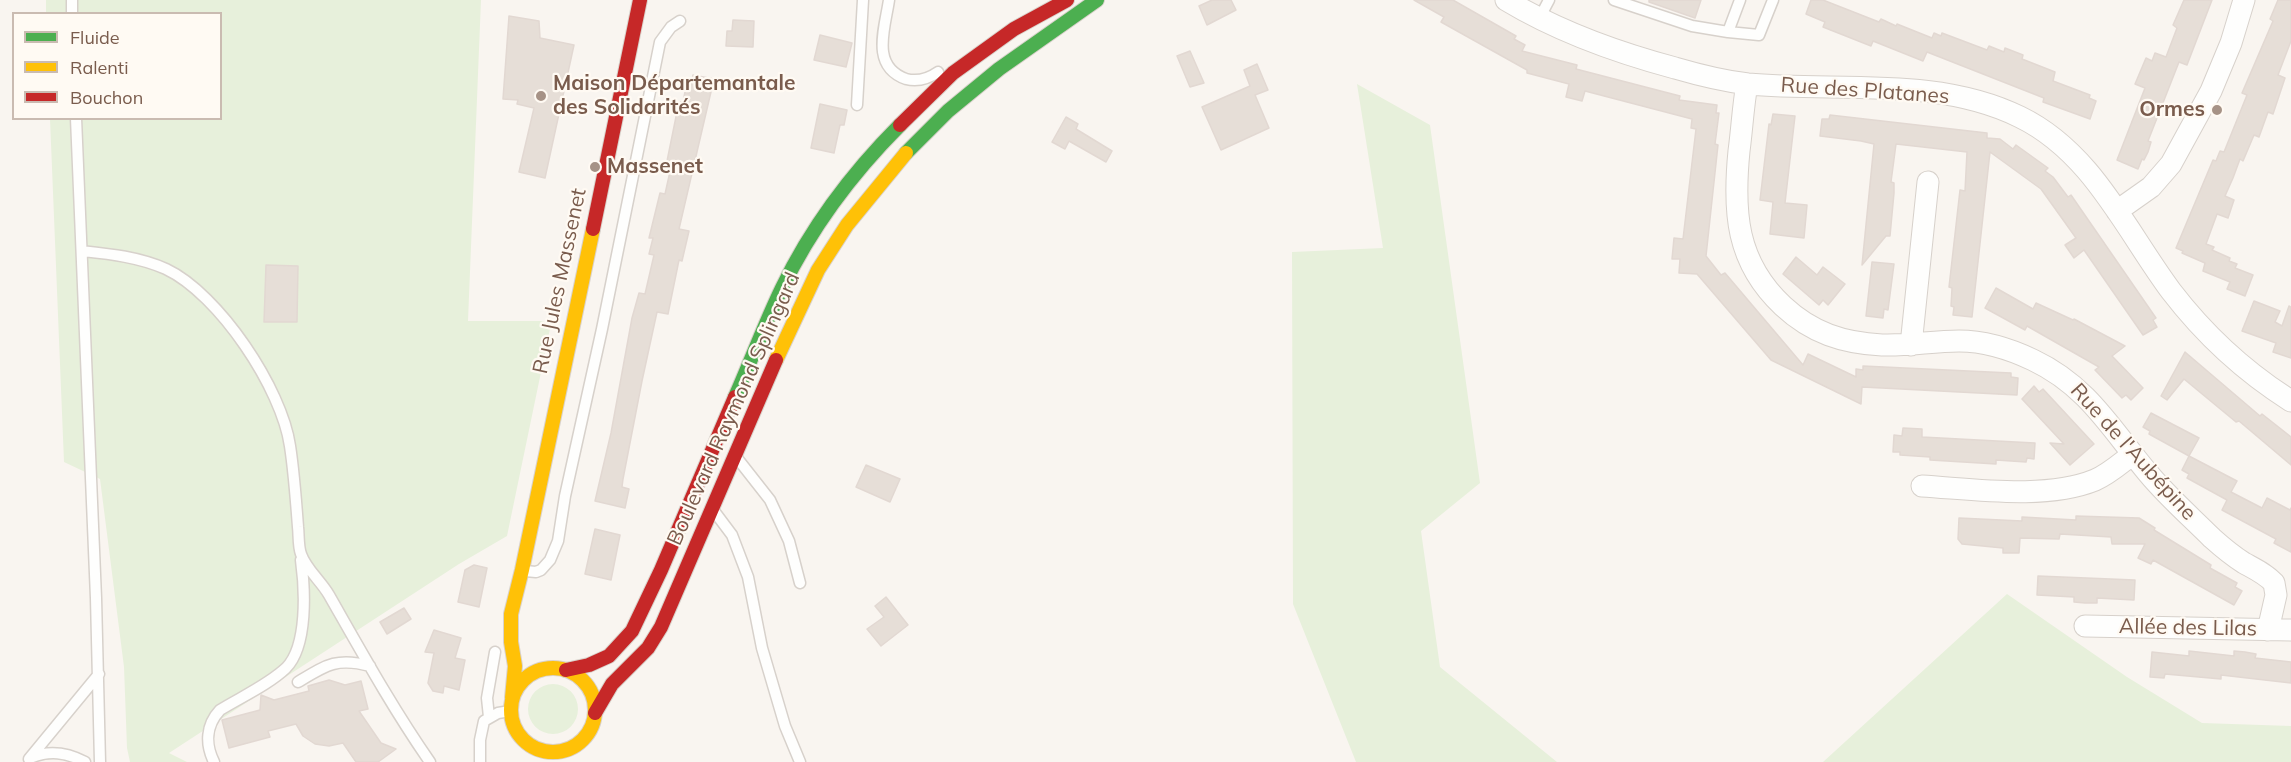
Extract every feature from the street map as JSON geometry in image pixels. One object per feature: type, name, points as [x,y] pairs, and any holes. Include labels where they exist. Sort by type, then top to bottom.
[{"type":"main road","name":"Rue Jules Massenet","points":[[511,704],[515,666],[511,642],[511,614],[588,327],[640,0]]},
{"type":"main road","name":"Boulevard Raymond Splingard","points":[[595,713],[612,684],[648,648],[659,632],[790,327],[831,249],[857,212],[909,149],[948,111],[978,70],[1030,20],[1067,0]]},
{"type":"main road","name":"Boulevard Raymond Splingard","points":[[561,669],[589,665],[603,659],[629,636],[661,570],[779,294],[819,225],[848,184],[882,143],[927,97],[978,70],[1097,0]]},
{"type":"main road","name":"Rue Jules Massenet","points":[[522,570],[520,607],[524,632]]},
{"type":"main road","points":[[517,732],[533,747],[555,752],[568,749],[583,740],[592,726],[595,713],[594,700],[587,684],[578,675],[561,669],[542,656]]},
{"type":"main road","points":[[515,753],[517,732],[511,704],[518,686],[527,676],[539,670],[561,669]]},
{"type":"main road","points":[[544,762],[555,752]]},
{"type":"street","name":"Rue des Platanes","points":[[1506,0],[1544,9],[1589,42],[1694,74],[1747,84],[1915,92],[1964,98],[2000,108],[2040,129],[2072,153],[2094,178],[2153,265],[2193,317],[2229,354],[2291,401]]},
{"type":"street","points":[[2117,211],[2151,187],[2171,164],[2211,91],[2231,43],[2244,0]]},
{"type":"street","name":"Rue de l'Aubépine","points":[[1747,84],[1737,173],[1736,208],[1741,239],[1755,272],[1774,298],[1791,314],[1822,333],[1860,344],[1981,343],[2033,359],[2059,374],[2082,391],[2158,485],[2216,542],[2274,583],[2276,595],[2268,630]]},
{"type":"street","points":[[1911,345],[1928,182]]},
{"type":"street","points":[[1922,486],[2029,491],[2068,487],[2100,477],[2133,454]]},
{"type":"street","name":"Allée des Lilas","points":[[2085,626],[2291,630]]},
{"type":"lane","points":[[857,105],[863,0]]},
{"type":"lane","points":[[890,0],[882,49],[885,61],[891,70],[913,81],[922,80],[934,75],[963,52],[978,70]]},
{"type":"lane","points":[[1614,0],[1692,26],[1728,33],[1759,35],[1773,0]]},
{"type":"lane","points":[[1728,33],[1740,0]]},
{"type":"lane","points":[[987,32],[1030,20]]},
{"type":"lane","points":[[522,570],[536,572],[541,570],[550,560],[556,547],[588,327],[660,42],[671,27],[681,21]]},
{"type":"lane","points":[[76,120],[99,674],[100,762]]},
{"type":"lane","points":[[82,251],[129,257],[167,270],[201,293],[231,326],[268,385],[286,424],[304,592],[298,650],[291,662],[280,673],[220,710],[213,717],[208,736],[214,762]]},
{"type":"lane","points":[[714,444],[735,454],[770,500],[789,541],[800,583]]},
{"type":"lane","points":[[712,508],[732,535],[748,577],[762,648],[785,726],[800,762]]},
{"type":"lane","points":[[301,554],[327,591],[370,666],[430,762]]},
{"type":"lane","points":[[489,717],[487,699],[495,652]]},
{"type":"lane","points":[[298,682],[334,662],[348,661],[370,666]]},
{"type":"lane","points":[[27,760],[99,674]]},
{"type":"lane","points":[[480,762],[482,726],[489,717],[511,704]]},
{"type":"lane","points":[[27,760],[51,752],[62,753],[85,762]]},
{"type":"green space","points":[[46,0],[481,0],[468,321],[541,321],[551,324],[507,536],[459,564],[169,753],[187,762],[130,762],[127,748],[124,667],[100,479],[64,462],[50,120],[222,120],[222,12],[46,12]]},
{"type":"green space","points":[[1357,84],[1430,125],[1480,483],[1421,531],[1440,667],[1557,762],[1356,762],[1293,604],[1292,252],[1383,248]]},
{"type":"green space","points":[[2007,594],[2127,677],[2202,723],[2291,726],[2291,762],[1823,762]]},
{"type":"green space","points":[[553,684],[562,686],[573,695],[578,709],[576,718],[567,729],[553,734],[544,732],[533,723],[528,709],[530,700],[539,689]]},
{"type":"building","points":[[1212,0],[1231,0],[1236,10],[1207,25],[1199,6]]},
{"type":"building","points":[[1414,0],[1453,0],[1516,36],[1514,39],[1525,45],[1522,51],[1577,65],[1576,69],[1680,96],[1679,100],[1717,105],[1716,113],[1719,113],[1715,144],[1718,145],[1706,256],[1721,275],[1725,273],[1803,365],[1808,354],[1856,377],[1856,369],[1863,370],[1863,366],[2011,373],[2011,377],[2018,378],[2017,395],[1862,387],[1861,404],[1771,360],[1697,274],[1679,273],[1680,259],[1672,259],[1674,238],[1683,239],[1696,129],[1691,128],[1692,119],[1585,91],[1582,101],[1566,97],[1569,84],[1527,73],[1527,70],[1441,22],[1444,17]]},
{"type":"building","points":[[1649,0],[1701,0],[1695,18],[1649,2]]},
{"type":"building","points":[[1811,0],[1823,0],[1879,22],[1881,19],[1932,38],[1934,33],[1941,36],[1942,33],[1987,50],[1989,46],[2004,52],[2005,48],[2023,55],[2022,59],[2055,72],[2053,81],[2090,95],[2089,98],[2096,101],[2090,119],[2043,102],[2044,98],[1927,52],[1923,61],[1873,41],[1871,46],[1823,27],[1825,22],[1806,14]]},
{"type":"building","points":[[2184,0],[2212,0],[2187,65],[2179,62],[2148,141],[2151,142],[2148,152],[2138,169],[2117,160],[2145,88],[2135,84],[2146,58],[2152,61],[2155,53],[2166,57],[2177,28],[2173,25]]},
{"type":"building","points":[[2278,0],[2291,0],[2291,41],[2278,75],[2285,78],[2273,114],[2268,112],[2259,137],[2254,135],[2243,161],[2240,159],[2225,196],[2234,200],[2228,218],[2217,214],[2206,244],[2214,247],[2212,250],[2230,258],[2229,261],[2237,264],[2235,268],[2253,275],[2245,296],[2227,289],[2230,282],[2203,271],[2205,263],[2176,248],[2213,160],[2216,161],[2220,151],[2224,152],[2247,95],[2242,93],[2273,21],[2270,19]]},
{"type":"building","name":"Maison Départemantale des Solidarités","points":[[509,16],[539,21],[540,38],[574,45],[545,178],[519,172],[534,108],[517,104],[518,100],[503,99]]},
{"type":"building","points":[[733,20],[754,21],[753,47],[726,46],[727,31],[732,31]]},
{"type":"building","points":[[820,35],[852,43],[846,67],[814,60]]},
{"type":"building","points":[[1190,51],[1204,83],[1190,87],[1177,56]]},
{"type":"building","points":[[1257,64],[1268,90],[1255,95],[1269,128],[1221,150],[1202,107],[1250,86],[1244,70]]},
{"type":"building","points":[[693,75],[714,79],[679,229],[689,231],[682,261],[679,260],[668,314],[657,312],[642,381],[623,479],[622,487],[629,489],[625,508],[595,501],[611,433],[632,318],[639,293],[645,294],[654,255],[649,254],[653,238],[649,238],[660,193],[665,194],[671,167],[666,166],[679,102],[683,102],[685,92],[689,93]]},
{"type":"building","points":[[820,104],[847,110],[844,125],[840,125],[834,153],[811,148]]},
{"type":"building","points":[[1773,114],[1795,116],[1785,203],[1807,205],[1804,238],[1770,234],[1773,202],[1760,200],[1769,124],[1771,125]]},
{"type":"building","points":[[1830,115],[1987,133],[1987,138],[2000,139],[2013,149],[2016,145],[2048,168],[2045,171],[2053,177],[2068,197],[2071,195],[2156,318],[2153,320],[2157,327],[2143,335],[2084,250],[2074,258],[2065,245],[2076,238],[2041,189],[1990,152],[1972,317],[1953,315],[1952,288],[1949,287],[1960,190],[1965,191],[1967,152],[1896,144],[1891,182],[1894,183],[1894,193],[1890,236],[1886,236],[1862,265],[1874,144],[1820,136],[1822,119],[1829,119]]},
{"type":"building","points":[[1066,117],[1078,124],[1076,129],[1112,151],[1106,162],[1069,141],[1065,149],[1052,142]]},
{"type":"building","points":[[1796,257],[1817,275],[1823,267],[1845,284],[1828,305],[1823,300],[1819,305],[1783,274]]},
{"type":"building","points":[[1872,262],[1894,264],[1888,310],[1884,309],[1883,318],[1866,316]]},
{"type":"building","points":[[266,265],[298,266],[297,322],[264,322]]},
{"type":"building","points":[[1996,288],[2033,309],[2036,303],[2074,319],[2125,346],[2112,356],[2143,388],[2131,400],[2126,395],[2122,398],[2095,370],[2099,367],[2027,326],[2025,330],[1985,308]]},
{"type":"building","points":[[2254,301],[2280,311],[2275,322],[2282,326],[2289,306],[2291,307],[2291,358],[2273,352],[2276,343],[2242,331]]},
{"type":"building","points":[[2185,352],[2260,416],[2262,414],[2291,437],[2291,465],[2184,379],[2167,400],[2161,396]]},
{"type":"building","points":[[2034,386],[2039,392],[2043,389],[2094,444],[2070,465],[2050,443],[2064,444],[2022,399]]},
{"type":"building","points":[[2151,413],[2199,438],[2189,456],[2149,434],[2150,431],[2143,427]]},
{"type":"building","points":[[1903,428],[1922,429],[1922,437],[2035,443],[2034,459],[2027,458],[2026,462],[1996,460],[1996,464],[1930,460],[1930,457],[1900,455],[1900,452],[1893,452],[1894,435],[1902,436]]},
{"type":"building","points":[[2189,456],[2237,481],[2231,492],[2262,508],[2267,498],[2290,510],[2291,508],[2291,552],[2274,543],[2276,539],[2222,510],[2227,500],[2187,478],[2189,474],[2182,470]]},
{"type":"building","points":[[866,465],[900,479],[890,502],[856,487]]},
{"type":"building","points":[[2076,516],[2139,518],[2155,528],[2154,530],[2211,565],[2210,568],[2237,583],[2235,587],[2242,591],[2234,605],[2153,560],[2151,564],[2138,558],[2145,544],[2112,544],[2111,537],[2060,534],[2059,539],[2020,538],[2019,553],[2003,553],[2003,548],[1962,544],[1958,539],[1959,518],[2022,521],[2022,517],[2076,520]]},
{"type":"building","points":[[595,529],[620,535],[611,580],[585,574]]},
{"type":"building","points":[[474,565],[487,568],[479,607],[458,602],[465,570]]},
{"type":"building","points":[[2038,576],[2135,580],[2134,600],[2097,598],[2097,603],[2085,603],[2074,602],[2074,597],[2037,595]]},
{"type":"building","points":[[886,597],[908,625],[881,646],[867,629],[884,617],[875,606]]},
{"type":"building","points":[[404,608],[411,619],[387,634],[380,622]]},
{"type":"building","points":[[434,630],[461,638],[455,658],[465,660],[459,690],[444,686],[443,693],[433,691],[428,683],[434,653],[425,652]]},
{"type":"building","points":[[2189,651],[2234,656],[2234,651],[2245,652],[2256,654],[2255,658],[2291,662],[2291,683],[2221,675],[2221,679],[2165,674],[2164,678],[2150,677],[2152,652],[2189,656]]},
{"type":"building","points":[[329,680],[345,685],[361,681],[368,709],[359,711],[381,743],[396,749],[378,762],[356,762],[343,743],[329,746],[315,744],[303,736],[296,724],[268,731],[270,737],[229,748],[222,720],[260,710],[261,695],[274,700],[309,691],[308,686]]},
{"type":"traffic: fast","points":[[906,153],[948,111],[999,69],[1097,0]]},
{"type":"traffic: fast","points":[[735,397],[776,301],[806,244],[850,181],[900,125]]},
{"type":"traffic: slow","points":[[776,360],[818,270],[847,225],[906,153]]},
{"type":"traffic: slow","points":[[512,698],[515,666],[511,642],[511,614],[593,229]]},
{"type":"traffic: slow","points":[[545,668],[561,668],[577,675],[588,686],[595,702],[595,710],[592,726],[583,740],[561,752],[545,752],[529,745],[518,734],[511,718],[511,702],[518,686],[529,675],[545,668]]},
{"type":"traffic: jam","points":[[593,229],[640,0]]},
{"type":"traffic: jam","points":[[900,125],[953,73],[1014,29],[1067,0]]},
{"type":"traffic: jam","points":[[595,713],[612,684],[648,648],[661,627],[776,360]]},
{"type":"traffic: jam","points":[[566,670],[589,665],[609,656],[632,631],[661,570],[735,397]]},
{"type":"place","name":"Maison Départemantale des Solidarités","points":[[541,96]]},
{"type":"place","name":"Ormes","points":[[2217,110]]},
{"type":"place","name":"Massenet","points":[[595,167]]}]
